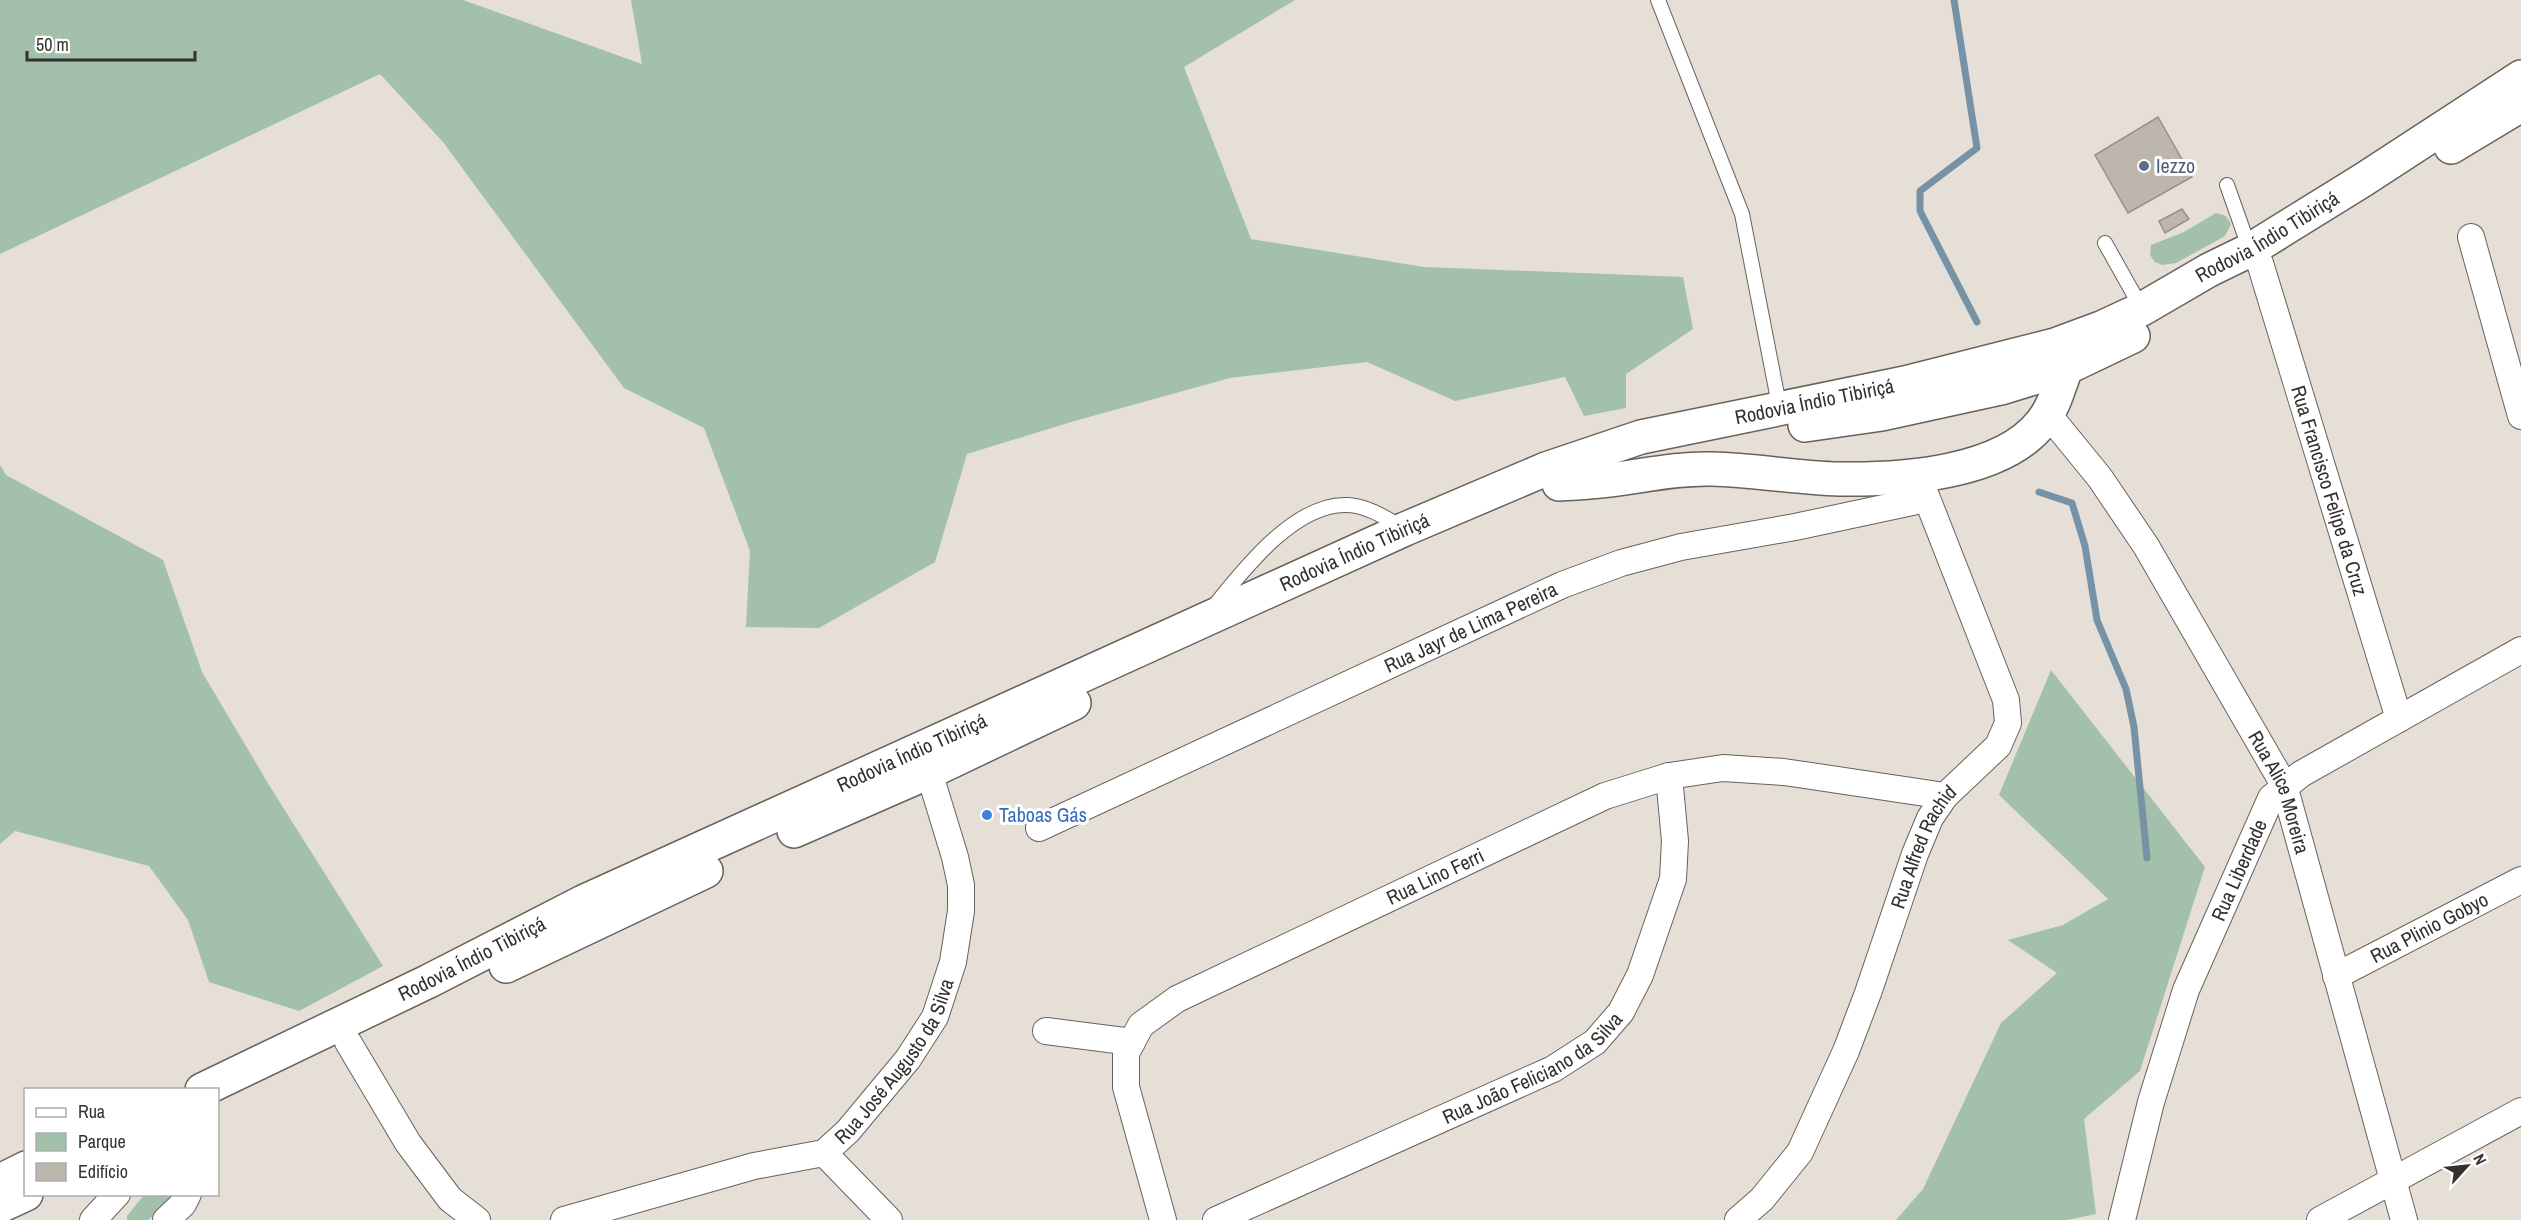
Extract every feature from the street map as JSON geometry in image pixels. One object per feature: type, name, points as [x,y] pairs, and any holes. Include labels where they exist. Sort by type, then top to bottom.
[{"type":"highway","name":"Rodovia Índio Tibiriçá","points":[[219,1102],[744,852],[929,772],[1265,613],[1590,470],[1644,453],[1701,440],[1882,414],[2001,388],[2066,368],[2156,325],[2364,180],[2521,77]]},
{"type":"highway","name":"Rodovia Índio Tibiriçá","points":[[204,1088],[429,981],[583,902],[1405,529],[1546,468],[1641,436],[1780,410],[1926,378],[2055,345],[2142,309],[2209,270],[2255,256],[2521,105]]},
{"type":"highway","points":[[1559,484],[1662,472],[1711,469],[1922,487],[1966,467],[2003,454],[2026,438],[2042,422],[2055,401],[2066,368]]},
{"type":"highway","points":[[0,1180],[24,1169]]},
{"type":"highway","points":[[0,1206],[24,1195]]},
{"type":"street","points":[[2471,237],[2521,416]]},
{"type":"street","name":"Rua Francisco Felipe da Cruz","points":[[2255,256],[2399,719]]},
{"type":"street","name":"Rua Alice Moreira","points":[[2048,413],[2100,478],[2146,546],[2284,785],[2404,1220]]},
{"type":"street","name":"Rua Alfred Rachid","points":[[1738,1220],[1762,1199],[1800,1152],[1846,1052],[1915,854],[1930,818],[1945,796],[1998,746],[2008,723],[2006,700],[1922,487]]},
{"type":"street","name":"Rua Jayr de Lima Pereira","points":[[1039,828],[1562,585],[1620,563],[1681,547],[1795,527],[1922,487]]},
{"type":"street","name":"Rua Liberdade","points":[[2122,1220],[2151,1102],[2186,990],[2271,798],[2284,785],[2521,650]]},
{"type":"street","name":"Rua Lino Ferri","points":[[1163,1220],[1126,1087],[1126,1053],[1141,1025],[1177,999],[1594,801],[1669,776],[1723,768],[1784,772],[1945,796]]},
{"type":"street","name":"Rua José Augusto da Silva","points":[[564,1220],[754,1166],[824,1154],[848,1131],[908,1059],[935,1017],[952,962],[961,911],[961,885],[955,857],[929,772]]},
{"type":"street","name":"Rua João Feliciano da Silva","points":[[1216,1220],[1554,1069],[1595,1042],[1622,1012],[1640,975],[1673,879],[1676,841],[1669,776]]},
{"type":"street","name":"Rua Plinio Gobyo","points":[[2336,976],[2521,880]]},
{"type":"street","points":[[1046,1031],[1132,1042]]},
{"type":"street","points":[[348,1042],[408,1143],[450,1199],[477,1220]]},
{"type":"street","points":[[2320,1220],[2521,1111]]},
{"type":"street","points":[[824,1154],[890,1220]]},
{"type":"street","points":[[93,1220],[115,1196]]},
{"type":"street","points":[[166,1220],[183,1204],[187,1196]]},
{"type":"lane","points":[[1658,0],[1742,214],[1780,410]]},
{"type":"lane","points":[[2227,185],[2255,256]]},
{"type":"lane","points":[[2105,243],[2142,309]]},
{"type":"lane","points":[[1201,622],[1259,553],[1287,529],[1319,510],[1347,505],[1368,509],[1405,529]]},
{"type":"green space","points":[[0,0],[463,0],[642,64],[631,0],[1295,0],[1184,67],[1251,239],[1424,267],[1683,277],[1693,329],[1626,374],[1626,408],[1584,416],[1565,377],[1455,401],[1367,362],[1230,378],[1071,422],[967,454],[935,562],[819,628],[746,627],[750,551],[704,428],[624,388],[443,142],[380,74],[0,254]]},
{"type":"green space","points":[[2216,213],[2226,216],[2231,224],[2225,236],[2176,263],[2162,265],[2155,262],[2150,255],[2151,245],[2184,232]]},
{"type":"green space","points":[[0,465],[6,475],[163,560],[202,672],[269,785],[383,966],[299,1011],[209,982],[188,920],[149,866],[15,831],[0,844]]},
{"type":"green space","points":[[2051,670],[2205,867],[2140,1071],[2084,1119],[2096,1214],[2067,1220],[1896,1220],[1923,1189],[2001,1023],[2057,973],[2008,940],[2063,925],[2108,899],[1999,795]]},
{"type":"green space","points":[[143,1196],[177,1196],[148,1220],[127,1220],[127,1216]]},
{"type":"building","name":"Iezzo","points":[[2158,117],[2192,177],[2128,213],[2095,155]]},
{"type":"building","points":[[2182,209],[2189,219],[2165,233],[2159,221]]},
{"type":"waterway","points":[[1954,0],[1977,148],[1920,191],[1920,211],[1977,322]]},
{"type":"waterway","points":[[2039,492],[2072,503],[2085,546],[2097,620],[2126,689],[2134,727],[2147,858]]},
{"type":"place","name":"Iezzo","points":[[2144,166]]},
{"type":"place","name":"Taboas Gás","points":[[987,815]]}]
